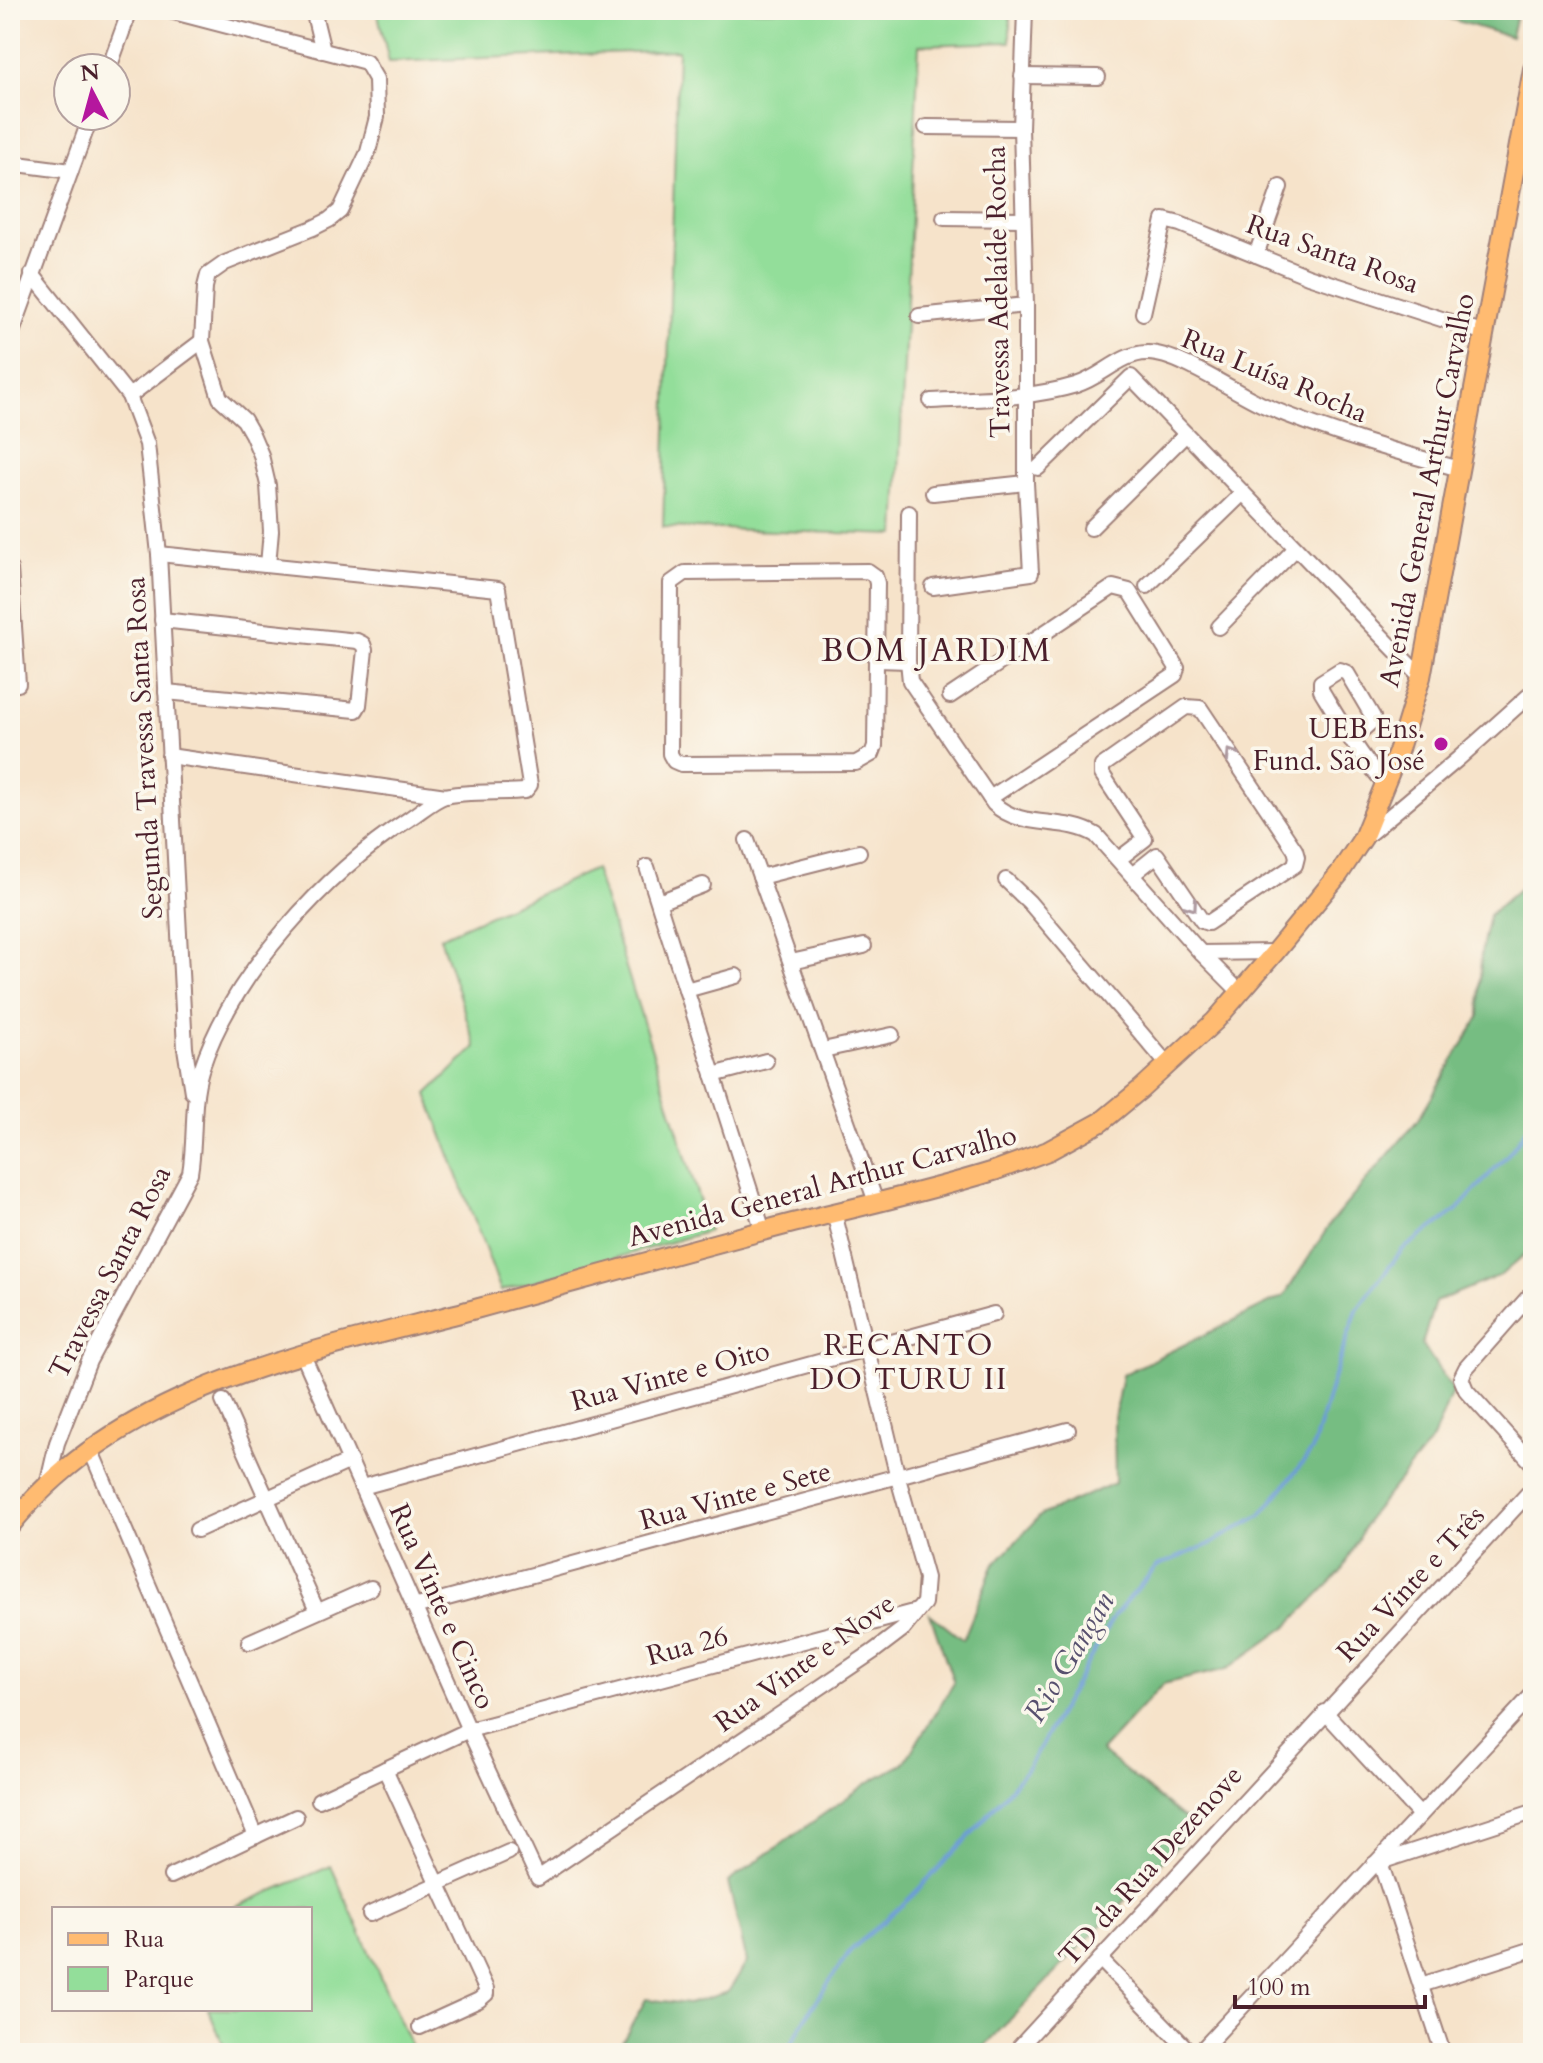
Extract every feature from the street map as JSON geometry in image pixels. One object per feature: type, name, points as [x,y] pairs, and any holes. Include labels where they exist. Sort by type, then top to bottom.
[{"type":"main road","name":"Avenida General Arthur Carvalho","points":[[10,1526],[47,1486],[91,1451],[151,1412],[185,1395],[303,1355],[834,1212],[957,1183],[1025,1161],[1070,1141],[1101,1122],[1215,1021],[1339,874],[1363,838],[1411,714],[1421,677],[1533,69]]},
{"type":"street","points":[[115,52],[130,10]]},
{"type":"street","points":[[159,554],[268,565],[271,531],[261,455],[244,420],[220,398],[202,341],[205,287],[208,275],[225,263],[329,220],[340,211],[368,152],[377,117],[376,79],[366,62],[167,10]]},
{"type":"street","points":[[313,10],[323,51]]},
{"type":"street","name":"Travessa Adelaíde Rocha","points":[[933,587],[1031,573],[1026,483],[1026,305],[1021,128],[1025,10]]},
{"type":"street","points":[[1022,76],[1098,77]]},
{"type":"street","points":[[926,127],[1021,128]]},
{"type":"street","points":[[10,338],[85,132]]},
{"type":"street","points":[[10,163],[71,171]]},
{"type":"street","points":[[1256,255],[1280,187]]},
{"type":"street","points":[[944,218],[1022,219]]},
{"type":"street","name":"Rua Santa Rosa","points":[[1143,313],[1164,220],[1308,276],[1485,333]]},
{"type":"street","name":"Segunda Travessa Santa Rosa","points":[[32,274],[129,396],[147,444],[159,554],[185,1048],[194,1101]]},
{"type":"street","points":[[919,316],[1026,305]]},
{"type":"street","points":[[129,396],[202,341]]},
{"type":"street","name":"Rua Luísa Rocha","points":[[931,401],[1025,395],[1087,382],[1137,354],[1159,354],[1262,404],[1352,439],[1460,469]]},
{"type":"street","points":[[1038,468],[1131,377],[1421,677]]},
{"type":"street","points":[[1091,528],[1186,434]]},
{"type":"street","points":[[933,493],[1026,483]]},
{"type":"street","points":[[1147,586],[1243,493]]},
{"type":"street","points":[[909,513],[910,681],[990,798],[1010,816],[1090,831],[1240,992]]},
{"type":"street","points":[[1219,627],[1296,548]]},
{"type":"street","name":"Travessa Santa Rosa","points":[[169,756],[446,796],[517,792],[529,788],[498,589],[268,565]]},
{"type":"street","points":[[10,569],[18,684]]},
{"type":"street","points":[[868,571],[875,576],[877,583],[878,660],[875,746],[864,760],[856,763],[681,764],[674,761],[670,754],[671,583],[685,573],[868,571]]},
{"type":"street","points":[[950,696],[1113,587],[1129,591],[1177,668],[1175,675],[990,798]]},
{"type":"street","points":[[162,620],[357,641],[363,644],[365,650],[356,710],[166,692]]},
{"type":"street","points":[[878,660],[908,661]]},
{"type":"street","points":[[1351,740],[1373,717],[1347,673],[1340,670],[1321,682],[1320,686],[1351,740],[1365,761],[1386,785]]},
{"type":"street","points":[[1363,838],[1533,692]]},
{"type":"street","points":[[1197,706],[1295,850],[1297,861],[1284,873],[1208,923],[1202,921],[1157,855],[1101,769],[1186,707],[1197,706]]},
{"type":"street","name":"Travessa Santa Rosa","points":[[47,1486],[57,1443],[89,1361],[190,1173],[195,1146],[194,1101],[209,1049],[250,977],[293,920],[348,865],[390,832],[446,796]]},
{"type":"street","points":[[1119,859],[1145,839]]},
{"type":"street","points":[[747,840],[876,1202]]},
{"type":"street","points":[[760,877],[859,852]]},
{"type":"street","points":[[1132,875],[1157,855]]},
{"type":"street","points":[[647,867],[763,1231]]},
{"type":"street","points":[[1006,880],[1029,902],[1168,1065]]},
{"type":"street","points":[[659,902],[703,885]]},
{"type":"street","points":[[791,962],[864,946]]},
{"type":"street","points":[[1201,953],[1275,952]]},
{"type":"street","points":[[686,990],[736,976]]},
{"type":"street","points":[[823,1050],[892,1035]]},
{"type":"street","points":[[713,1075],[766,1061]]},
{"type":"street","name":"Rua Vinte e Nove","points":[[538,1878],[874,1651],[903,1629],[924,1603],[926,1578],[865,1348],[834,1212]]},
{"type":"street","points":[[1533,1292],[1466,1368],[1461,1378],[1466,1390],[1533,1464]]},
{"type":"street","name":"Rua Vinte e Oito","points":[[362,1487],[994,1314]]},
{"type":"street","name":"Rua Vinte e Cinco","points":[[303,1355],[538,1878]]},
{"type":"street","points":[[223,1401],[317,1611]]},
{"type":"street","name":"Rua Vinte e Sete","points":[[414,1607],[1068,1430]]},
{"type":"street","points":[[91,1451],[256,1836]]},
{"type":"street","points":[[197,1530],[350,1461]]},
{"type":"street","name":"Rua Vinte e Três","points":[[1325,1712],[1533,1488]]},
{"type":"street","points":[[249,1642],[371,1588]]},
{"type":"street","name":"Rua 26","points":[[319,1800],[469,1730],[917,1611]]},
{"type":"street","points":[[1199,2053],[1533,1694]]},
{"type":"street","points":[[1325,1712],[1419,1814]]},
{"type":"street","name":"TD da Rua Dezenove","points":[[1014,2053],[1325,1712]]},
{"type":"street","points":[[385,1769],[485,1983],[486,1994],[479,2000],[420,2027]]},
{"type":"street","points":[[1377,1864],[1533,1812]]},
{"type":"street","points":[[171,1876],[296,1817]]},
{"type":"street","points":[[370,1914],[509,1852]]},
{"type":"street","points":[[1377,1864],[1443,2053]]},
{"type":"street","points":[[1421,1985],[1533,1949]]},
{"type":"street","points":[[1100,1959],[1191,2053]]},
{"type":"green space","points":[[377,10],[1010,10],[1010,42],[919,45],[896,535],[663,527],[678,50],[389,62]]},
{"type":"green space","points":[[1420,10],[1517,10],[1511,37]]},
{"type":"green space","points":[[595,869],[709,1231],[501,1291],[427,1094],[476,1047],[440,937]]},
{"type":"green space","points":[[1533,880],[1533,1247],[1501,1275],[1435,1302],[1422,1344],[1453,1390],[1433,1439],[1369,1517],[1341,1572],[1289,1625],[1227,1669],[1163,1684],[1101,1751],[1195,1827],[978,2053],[616,2053],[646,1999],[688,2004],[728,1992],[747,1962],[728,1882],[866,1784],[904,1763],[954,1683],[930,1614],[963,1640],[993,1566],[1041,1515],[1115,1483],[1114,1418],[1122,1375],[1284,1296],[1332,1221],[1417,1121],[1479,1017],[1481,953],[1489,915]]},
{"type":"green space","points":[[331,1866],[414,2053],[227,2053],[209,2011],[312,2011],[312,1907],[235,1907]]},
{"type":"waterway","name":"Rio Gangan","points":[[786,2053],[850,1951],[911,1897],[976,1829],[1029,1766],[1114,1616],[1157,1566],[1208,1545],[1261,1515],[1312,1451],[1357,1310],[1402,1250],[1456,1211],[1511,1151],[1533,1119]]},
{"type":"place","name":"UEB Ens. Fund. São José","points":[[1441,744]]},
{"type":"district","name":"BOM JARDIM","points":[[937,650]]},
{"type":"district","name":"RECANTO DO TURU II","points":[[909,1362]]}]
